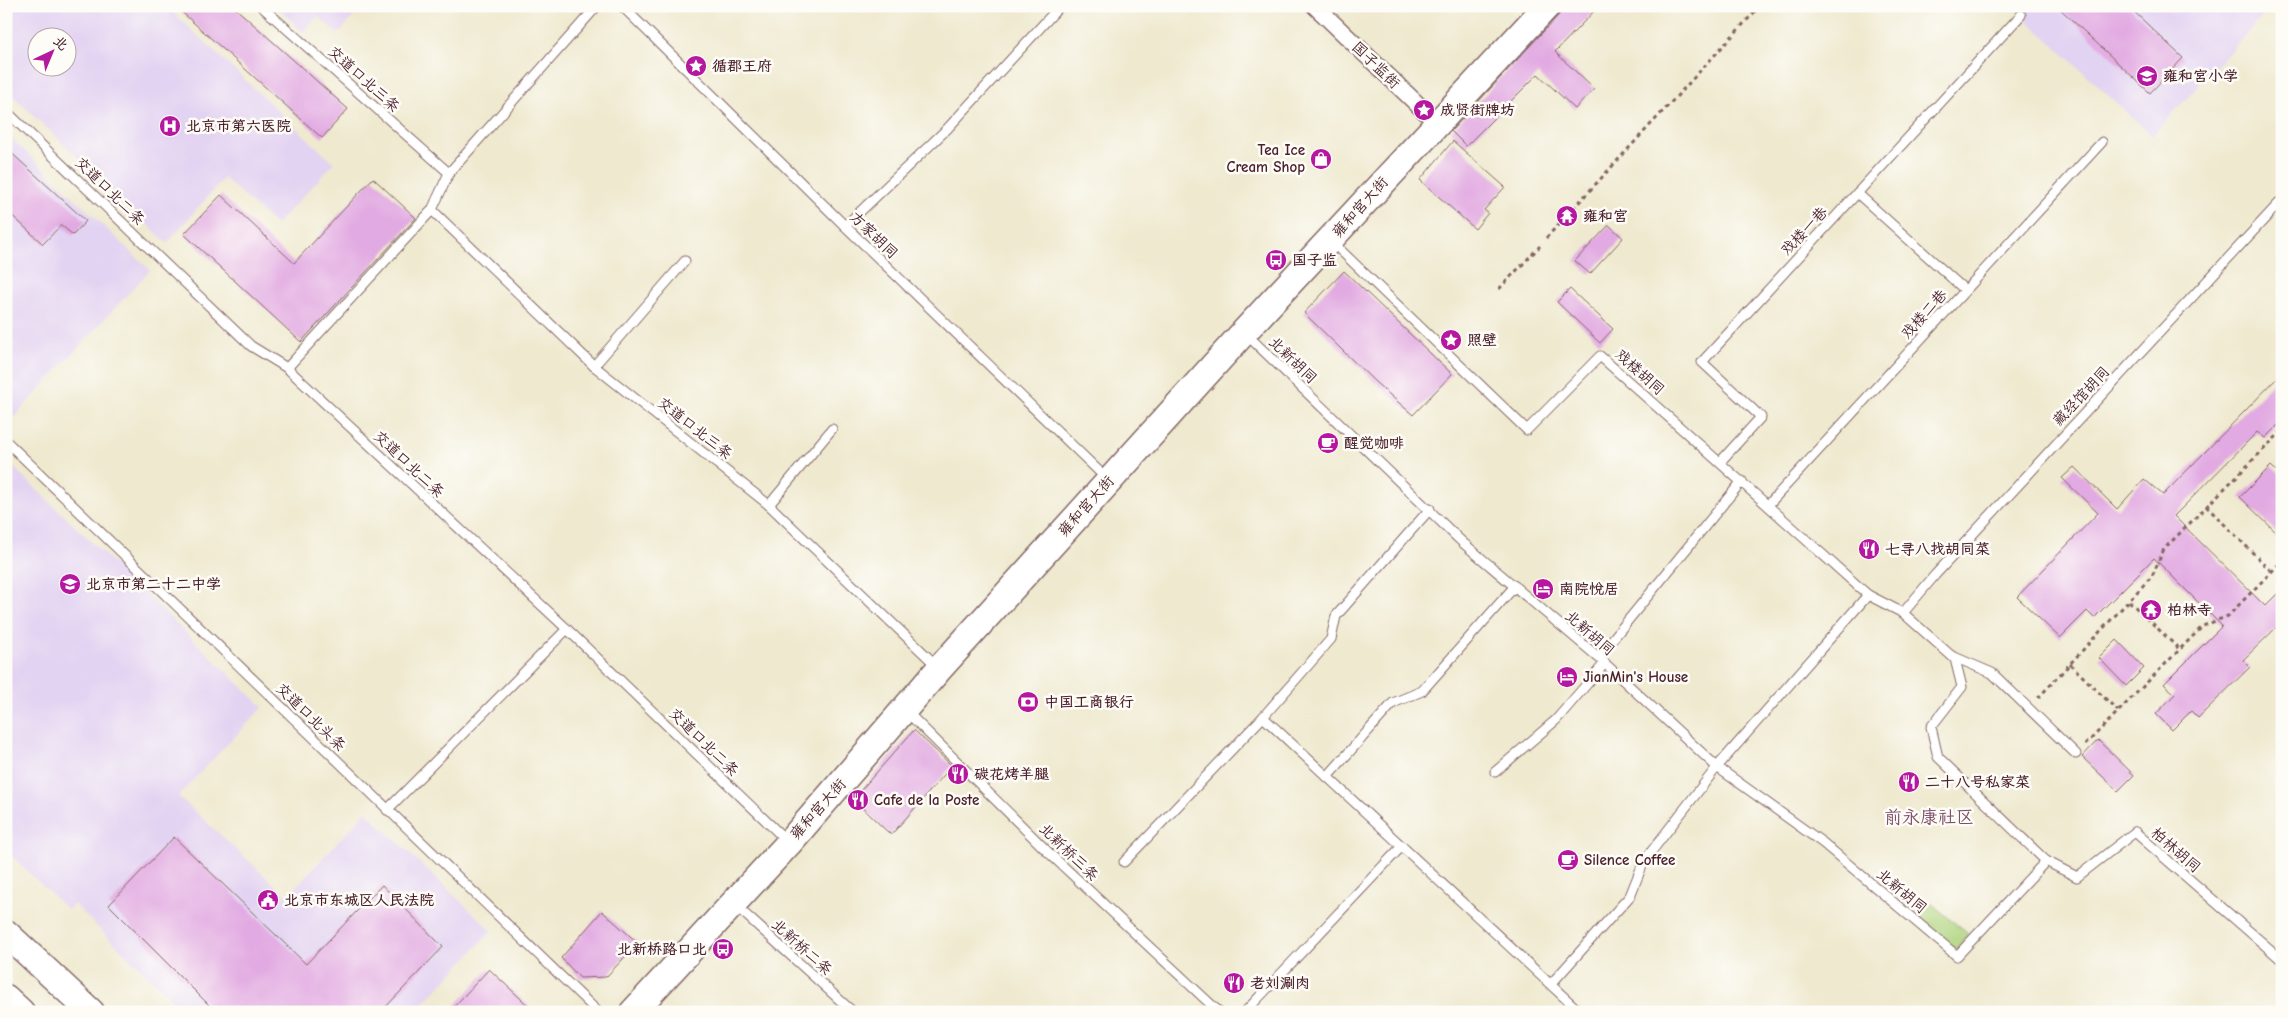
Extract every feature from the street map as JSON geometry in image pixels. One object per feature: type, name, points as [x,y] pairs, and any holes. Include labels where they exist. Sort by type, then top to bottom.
[{"type":"main road","name":"雍和宫大街","points":[[633,1012],[789,843],[940,668],[1244,332],[1547,6]]},
{"type":"main road","points":[[6,932],[90,1012]]},
{"type":"main road","points":[[6,998],[21,1012]]},
{"type":"street","name":"国子监街","points":[[1314,6],[1437,123]]},
{"type":"lane","name":"交道口北三条","points":[[261,6],[449,173]]},
{"type":"lane","points":[[286,368],[432,210],[449,173],[597,6]]},
{"type":"lane","name":"方家胡同","points":[[622,6],[845,226],[1109,481]]},
{"type":"lane","points":[[845,226],[947,129],[1060,6]]},
{"type":"lane","name":"戏楼一巷","points":[[1720,462],[1761,417],[1702,362],[2021,15]]},
{"type":"lane","name":"交道口北二条","points":[[6,111],[252,346],[286,368],[566,629],[789,843]]},
{"type":"lane","name":"戏楼二巷","points":[[1768,505],[2102,142]]},
{"type":"lane","points":[[1858,193],[1965,290]]},
{"type":"lane","name":"藏经馆胡同","points":[[1903,614],[1935,575],[2282,200]]},
{"type":"lane","name":"交道口北三条","points":[[432,210],[594,366],[769,505],[940,668]]},
{"type":"lane","name":"戏楼胡同","points":[[1330,240],[1527,430],[1600,356],[1868,595],[1903,614],[1952,656]]},
{"type":"lane","points":[[594,366],[685,261]]},
{"type":"lane","name":"北新胡同","points":[[1244,332],[1430,509],[1462,542],[1601,660],[1717,766],[1822,843],[1958,956],[2046,861]]},
{"type":"lane","points":[[769,505],[832,429]]},
{"type":"lane","name":"交道口北头条","points":[[6,441],[598,1012]]},
{"type":"lane","points":[[1495,772],[1556,720],[1742,481]]},
{"type":"lane","points":[[1124,862],[1263,717],[1331,639],[1336,616],[1430,509]]},
{"type":"lane","points":[[1327,778],[1393,704],[1422,691],[1515,586]]},
{"type":"lane","points":[[1551,984],[1630,896],[1644,860],[1717,766],[1868,595]]},
{"type":"lane","points":[[387,810],[566,629]]},
{"type":"lane","points":[[1952,656],[1992,673],[2076,754]]},
{"type":"lane","points":[[1952,656],[1955,659],[1962,687],[1931,727],[1938,757],[2046,861]]},
{"type":"lane","name":"北新桥三条","points":[[904,709],[1048,852],[1219,1012]]},
{"type":"lane","points":[[1263,717],[1580,1012]]},
{"type":"lane","name":"柏林胡同","points":[[2046,861],[2076,876],[2135,832],[2282,960]]},
{"type":"lane","points":[[1245,1012],[1402,846]]},
{"type":"lane","name":"北新桥二条","points":[[733,903],[853,1012]]},
{"type":"path","points":[[1546,238],[1760,6]]},
{"type":"path","points":[[1500,289],[1540,246]]},
{"type":"path","points":[[2029,708],[2152,576],[2164,549],[2282,431]]},
{"type":"path","points":[[2206,506],[2271,571]]},
{"type":"path","points":[[2076,754],[2203,626],[2228,616],[2282,560]]},
{"type":"path","points":[[2129,601],[2179,649]]},
{"type":"path","points":[[2070,664],[2118,711]]},
{"type":"shaded area","name":"北京市第六医院","points":[[6,6],[166,6],[334,163],[276,225],[224,178],[167,243],[6,89]]},
{"type":"shaded area","points":[[276,6],[363,6],[338,34],[318,16],[303,32]]},
{"type":"shaded area","name":"雍和宫小学","points":[[2012,6],[2272,6],[2152,136]]},
{"type":"shaded area","points":[[6,133],[150,270],[6,426]]},
{"type":"shaded area","points":[[6,460],[263,707],[178,796],[287,896],[366,812],[492,931],[415,1012],[185,1012],[74,904],[68,910],[6,851]]},
{"type":"green space","points":[[1927,900],[1968,934],[1956,949],[1915,915]]},
{"type":"building","points":[[175,6],[233,6],[348,109],[322,138]]},
{"type":"building","points":[[1567,6],[1599,6],[1555,52],[1594,89],[1575,109],[1538,74],[1466,146],[1451,131]]},
{"type":"building","points":[[2057,6],[2128,6],[2183,58],[2150,93]]},
{"type":"building","points":[[1453,141],[1505,187],[1484,210],[1488,213],[1475,229],[1420,180]]},
{"type":"building","points":[[6,148],[86,221],[73,235],[61,225],[43,244],[6,210]]},
{"type":"building","points":[[373,178],[416,218],[301,342],[184,234],[221,195],[294,263]]},
{"type":"building","points":[[1609,225],[1623,238],[1590,274],[1575,261]]},
{"type":"building","points":[[1344,271],[1452,374],[1413,415],[1375,382],[1304,313]]},
{"type":"building","points":[[1570,289],[1613,329],[1600,343],[1557,302]]},
{"type":"building","points":[[2282,373],[2282,421],[2265,438],[2257,432],[2174,516],[2265,606],[2282,589],[2282,622],[2243,660],[2250,667],[2198,718],[2191,711],[2172,730],[2156,714],[2175,694],[2164,684],[2222,626],[2154,558],[2094,618],[2087,611],[2060,638],[2017,597],[2098,513],[2062,478],[2074,467],[2117,509],[2144,479],[2163,495]]},
{"type":"building","points":[[2271,466],[2282,476],[2282,538],[2240,497]]},
{"type":"building","points":[[2117,640],[2144,668],[2126,686],[2099,658]]},
{"type":"building","points":[[914,730],[952,766],[891,835],[853,799]]},
{"type":"building","points":[[2098,740],[2134,775],[2118,791],[2082,757]]},
{"type":"building","points":[[174,837],[306,964],[382,885],[443,947],[381,1012],[216,1012],[109,905]]},
{"type":"building","points":[[602,911],[638,943],[606,977],[580,978],[561,958]]},
{"type":"building","points":[[489,969],[535,1012],[449,1012]]},
{"type":"place","name":"循郡王府","points":[[696,66]]},
{"type":"place","name":"雍和宫小学","points":[[2147,76]]},
{"type":"place","name":"成贤街牌坊","points":[[1424,110]]},
{"type":"place","name":"北京市第六医院","points":[[170,126]]},
{"type":"place","name":"Tea Ice Cream Shop","points":[[1321,159]]},
{"type":"place","name":"雍和宫","points":[[1567,216]]},
{"type":"place","name":"国子监","points":[[1276,260]]},
{"type":"place","name":"照壁","points":[[1451,340]]},
{"type":"place","name":"醒觉咖啡","points":[[1328,443]]},
{"type":"place","name":"七寻八找胡同菜","points":[[1869,549]]},
{"type":"place","name":"北京市第二十二中学","points":[[70,584]]},
{"type":"place","name":"南院悦居","points":[[1543,589]]},
{"type":"place","name":"柏林寺","points":[[2151,610]]},
{"type":"place","name":"JianMin's House","points":[[1567,677]]},
{"type":"place","name":"中国工商银行","points":[[1028,702]]},
{"type":"place","name":"碳花烤羊腿","points":[[958,774]]},
{"type":"place","name":"二十八号私家菜","points":[[1909,782]]},
{"type":"place","name":"Cafe de la Poste","points":[[858,800]]},
{"type":"place","name":"Silence Coffee","points":[[1568,860]]},
{"type":"place","name":"北京市东城区人民法院","points":[[268,900]]},
{"type":"place","name":"北新桥路口北","points":[[723,949]]},
{"type":"place","name":"老刘涮肉","points":[[1234,983]]},
{"type":"district","name":"前永康社区","points":[[1929,817]]}]
